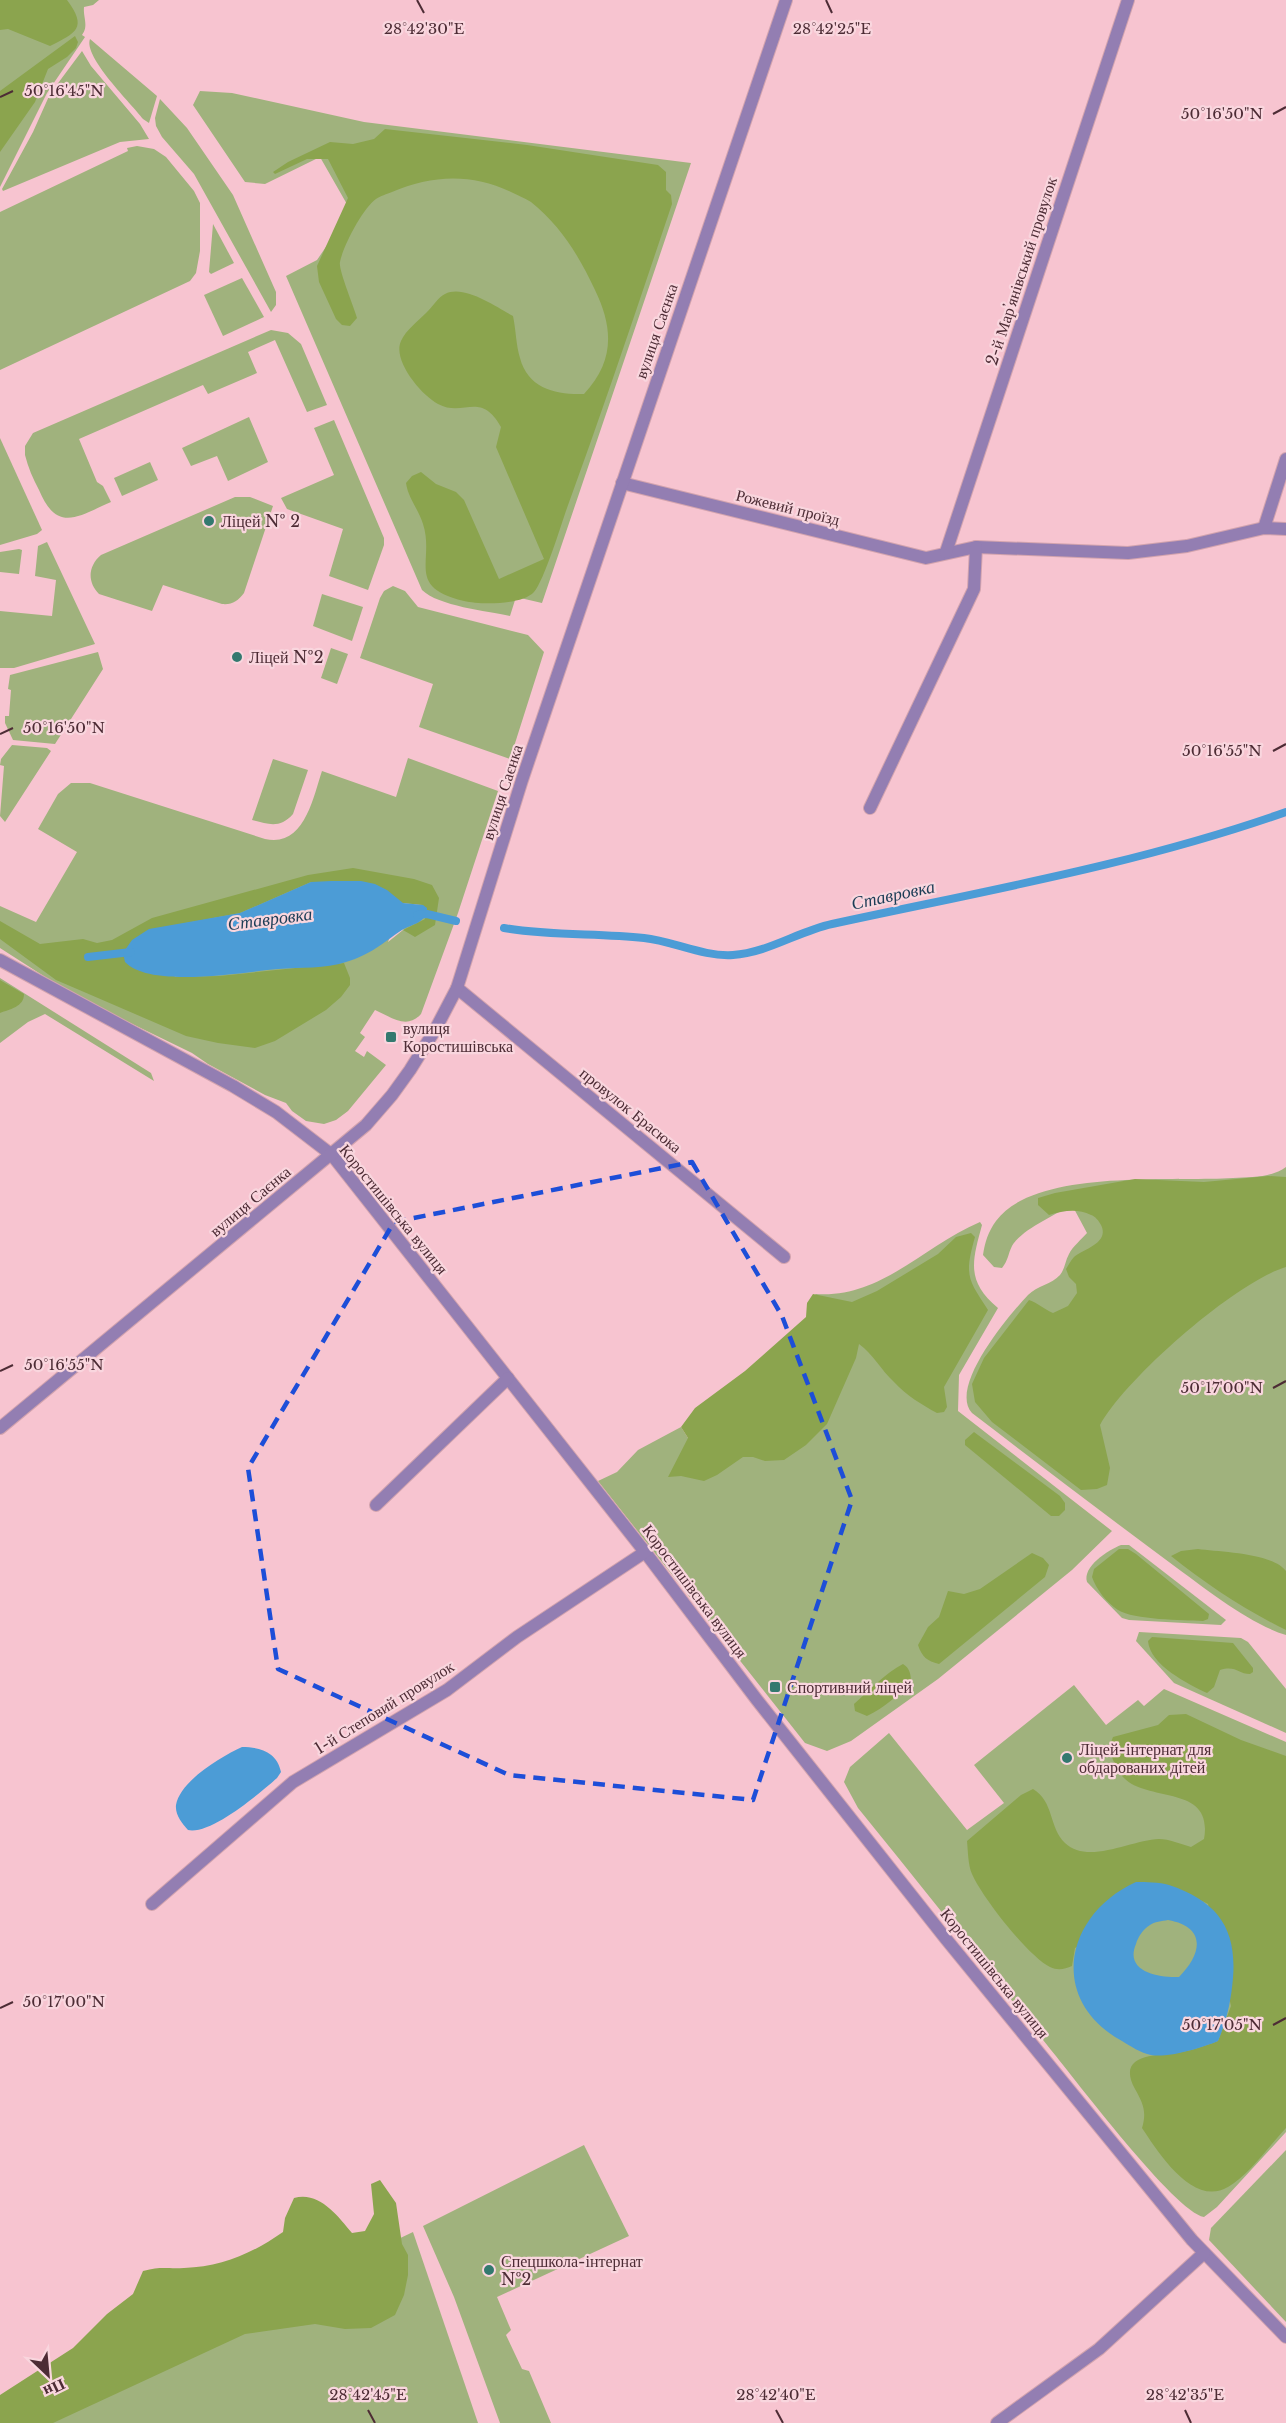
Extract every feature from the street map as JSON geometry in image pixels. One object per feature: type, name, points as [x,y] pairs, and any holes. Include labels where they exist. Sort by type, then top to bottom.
[{"type":"street","name":"вулиця Саєнка","points":[[0,1428],[366,1125],[392,1095],[435,1030],[457,988],[522,780],[786,0]]},
{"type":"street","name":"2-й Марʼянівський провулок","points":[[946,552],[1128,0]]},
{"type":"street","points":[[1264,528],[1286,459]]},
{"type":"street","name":"Рожевий проїзд","points":[[622,483],[926,558],[976,547],[1128,553],[1187,546],[1264,528],[1286,529]]},
{"type":"street","points":[[870,808],[974,589],[976,547]]},
{"type":"street","name":"Коростишівська вулиця","points":[[0,960],[233,1086],[276,1112],[332,1155],[946,1939],[1204,2253],[1286,2337]]},
{"type":"street","name":"провулок Брасюка","points":[[457,988],[784,1257]]},
{"type":"street","points":[[376,1506],[508,1378]]},
{"type":"street","name":"1-й Степовий провулок","points":[[152,1904],[293,1782],[447,1690],[517,1636],[645,1552]]},
{"type":"street","points":[[997,2423],[1099,2349],[1204,2253]]},
{"type":"highlighted area","points":[[692,1162],[782,1316],[852,1500],[753,1800],[509,1775],[278,1669],[248,1468],[394,1222]]},
{"type":"green space","points":[[0,0],[99,0],[93,5],[84,7],[85,25],[82,35],[85,37],[47,93],[0,187]]},
{"type":"green space","points":[[0,0],[67,0],[77,17],[76,29],[50,46],[8,29],[0,30]]},
{"type":"green space","points":[[75,36],[78,42],[76,48],[67,57],[48,69],[35,102],[0,152],[0,91]]},
{"type":"green space","points":[[90,39],[157,96],[149,123],[143,119],[101,68],[90,47]]},
{"type":"green space","points":[[82,51],[91,66],[140,124],[149,139],[120,142],[3,191],[50,94]]},
{"type":"green space","points":[[200,91],[232,93],[364,122],[691,163],[542,603],[516,597],[510,616],[451,604],[429,596],[422,590],[286,276],[317,260],[347,216],[348,206],[320,157],[265,184],[245,182],[193,105]]},
{"type":"green space","points":[[160,99],[187,128],[233,195],[276,292],[276,305],[271,312],[194,174],[162,137],[156,126],[155,118]]},
{"type":"green space","points":[[385,129],[527,145],[658,165],[666,172],[666,190],[671,195],[672,204],[547,565],[534,592],[511,602],[464,601],[434,588],[428,580],[426,537],[406,483],[412,476],[421,472],[436,484],[456,492],[464,500],[499,579],[544,559],[496,447],[501,427],[486,410],[479,407],[447,407],[438,404],[424,393],[404,367],[399,349],[401,341],[409,329],[442,295],[453,292],[470,294],[513,316],[520,358],[530,377],[545,388],[554,391],[584,394],[594,382],[606,357],[608,332],[606,318],[595,290],[576,254],[542,211],[529,201],[496,186],[452,178],[407,186],[378,198],[365,210],[349,237],[340,262],[357,318],[350,326],[342,325],[336,319],[319,282],[317,266],[348,198],[328,159],[307,159],[275,174],[273,172],[288,162],[330,142],[353,144],[374,139]]},
{"type":"green space","points":[[137,146],[154,149],[166,157],[194,191],[200,203],[200,251],[196,273],[190,281],[0,370],[0,212],[128,151],[127,148]]},
{"type":"green space","points":[[213,224],[234,263],[211,274],[209,272]]},
{"type":"green space","points":[[242,278],[264,317],[223,336],[204,295]]},
{"type":"green space","points":[[271,330],[288,333],[301,344],[327,405],[307,412],[275,340],[248,352],[257,373],[208,394],[203,385],[79,439],[97,482],[103,486],[111,502],[69,518],[61,517],[53,512],[33,477],[25,455],[25,446],[33,433]]},
{"type":"green space","points":[[249,417],[268,462],[228,481],[217,456],[191,466],[182,448]]},
{"type":"green space","points":[[334,420],[384,538],[384,545],[368,590],[329,576],[343,529],[287,509],[281,498],[334,475],[314,428]]},
{"type":"green space","points":[[0,438],[42,530],[37,534],[0,545]]},
{"type":"green space","points":[[150,462],[158,480],[122,496],[114,478]]},
{"type":"green space","points":[[235,497],[250,497],[273,506],[244,593],[237,600],[229,604],[222,604],[163,585],[152,611],[99,594],[95,589],[91,579],[91,569],[101,555]]},
{"type":"green space","points":[[47,542],[95,644],[14,668],[0,668],[0,611],[52,616],[56,580],[35,576],[38,546]]},
{"type":"green space","points":[[22,550],[19,574],[0,572],[0,552]]},
{"type":"green space","points":[[393,586],[405,591],[418,607],[528,635],[544,652],[510,759],[419,727],[433,684],[360,658],[380,598],[384,591]]},
{"type":"green space","points":[[322,594],[363,607],[352,641],[313,626]]},
{"type":"green space","points":[[331,648],[348,654],[337,684],[321,678]]},
{"type":"green space","points":[[98,652],[103,669],[55,744],[13,740],[5,723],[5,716],[9,716],[10,675]]},
{"type":"green space","points":[[12,745],[47,748],[51,751],[5,822],[0,816],[4,766],[0,765],[1,759]]},
{"type":"green space","points":[[408,758],[498,791],[458,913],[421,1014],[416,1019],[405,1022],[375,1010],[360,1033],[365,1037],[355,1051],[364,1057],[367,1051],[386,1065],[348,1111],[336,1120],[324,1124],[306,1121],[292,1111],[286,1103],[265,1095],[192,1053],[53,982],[0,948],[0,906],[36,922],[77,852],[38,829],[58,794],[71,783],[90,783],[265,839],[278,840],[298,829],[305,819],[322,771],[396,797]],"holes":[[[403,903],[423,905],[403,930],[388,942]]]},
{"type":"green space","points":[[273,759],[308,770],[293,814],[279,824],[252,820]]},
{"type":"green space","points":[[353,868],[414,879],[432,885],[439,898],[435,925],[415,937],[403,930],[425,919],[423,905],[403,903],[311,882],[240,913],[149,930],[175,977],[219,976],[344,963],[350,978],[350,985],[341,997],[326,1010],[275,1041],[255,1048],[186,1036],[56,980],[0,939],[0,921],[40,944],[83,939],[97,943],[112,940],[152,918],[308,875]]},
{"type":"green space","points":[[0,978],[151,1073],[154,1081],[45,1014],[28,1022],[0,1043]]},
{"type":"green space","points":[[0,980],[24,994],[19,1005],[0,1013]]},
{"type":"green space","points":[[1286,1167],[1286,1635],[1258,1623],[1229,1606],[972,1413],[967,1401],[968,1386],[974,1369],[996,1334],[1028,1295],[1060,1275],[1071,1251],[1087,1233],[1072,1205],[1023,1234],[1012,1246],[1002,1268],[994,1267],[983,1255],[987,1237],[996,1221],[1015,1204],[1041,1192],[1072,1185],[1142,1179],[1254,1177],[1274,1173]]},
{"type":"green space","points":[[1268,1176],[1286,1177],[1286,1267],[1264,1276],[1211,1311],[1156,1359],[1113,1406],[1100,1425],[1110,1468],[1107,1485],[1097,1489],[1081,1490],[992,1422],[975,1402],[972,1384],[984,1358],[1029,1300],[1053,1313],[1068,1306],[1077,1293],[1076,1284],[1069,1277],[1066,1269],[1074,1257],[1094,1245],[1102,1236],[1101,1225],[1094,1216],[1075,1211],[1049,1215],[1038,1205],[1038,1198],[1135,1179],[1204,1182]]},
{"type":"green space","points":[[980,1222],[982,1225],[974,1260],[976,1280],[998,1308],[959,1375],[958,1411],[1112,1531],[1072,1570],[938,1679],[851,1741],[827,1751],[805,1743],[598,1481],[617,1472],[638,1450],[681,1427],[688,1438],[843,1332],[815,1294],[839,1293],[881,1280],[959,1232]]},
{"type":"green space","points":[[971,1233],[975,1237],[970,1260],[970,1276],[972,1284],[988,1310],[944,1387],[947,1407],[944,1412],[937,1413],[899,1387],[869,1352],[859,1344],[856,1358],[827,1424],[806,1445],[784,1460],[765,1461],[743,1457],[704,1481],[681,1476],[668,1477],[688,1438],[681,1427],[695,1408],[745,1371],[806,1317],[807,1303],[813,1294],[852,1302],[877,1291],[938,1254],[956,1237]]},
{"type":"green space","points":[[974,1432],[1060,1496],[1065,1503],[1065,1510],[1059,1516],[1051,1516],[965,1445],[965,1440]]},
{"type":"green space","points":[[1121,1545],[1129,1545],[1226,1620],[1221,1625],[1122,1618],[1087,1582],[1086,1576],[1097,1560]]},
{"type":"green space","points":[[1119,1549],[1128,1549],[1136,1554],[1209,1614],[1208,1619],[1203,1621],[1147,1618],[1125,1613],[1114,1607],[1099,1591],[1092,1577],[1094,1569]]},
{"type":"green space","points":[[1198,1549],[1270,1560],[1286,1571],[1286,1630],[1226,1596],[1171,1556],[1181,1551]]},
{"type":"green space","points":[[1032,1553],[1043,1558],[1049,1565],[1045,1577],[939,1664],[921,1653],[918,1645],[928,1627],[939,1617],[948,1591],[964,1594],[980,1589]]},
{"type":"green space","points":[[1139,1632],[1241,1638],[1248,1642],[1286,1689],[1286,1733],[1174,1683],[1136,1641]]},
{"type":"green space","points":[[1152,1637],[1233,1643],[1253,1668],[1253,1672],[1246,1674],[1233,1669],[1220,1670],[1214,1687],[1207,1693],[1171,1673],[1155,1658],[1148,1641]]},
{"type":"green space","points":[[903,1664],[910,1672],[911,1683],[896,1697],[867,1716],[855,1711],[854,1704],[884,1677]]},
{"type":"green space","points":[[1074,1685],[1106,1725],[1138,1700],[1144,1706],[1164,1689],[1286,1742],[1286,2132],[1217,2207],[1204,2217],[1190,2210],[1149,2170],[1081,2088],[858,1808],[844,1782],[850,1767],[889,1733],[967,1830],[1004,1803],[974,1765]]},
{"type":"green space","points":[[1186,1714],[1241,1740],[1286,1756],[1286,2128],[1244,2175],[1228,2187],[1215,2191],[1202,2190],[1190,2184],[1167,2163],[1157,2150],[1142,2128],[1143,2108],[1130,2077],[1131,2068],[1142,2058],[1186,2051],[1218,2041],[1231,2006],[1208,1904],[1194,1897],[1075,1948],[1072,1966],[1061,1969],[1053,1968],[1030,1951],[1006,1925],[977,1884],[968,1858],[967,1841],[1021,1795],[1033,1789],[1045,1800],[1060,1837],[1074,1849],[1097,1852],[1159,1839],[1191,1847],[1204,1839],[1204,1821],[1199,1809],[1176,1797],[1146,1790],[1133,1784],[1120,1773],[1113,1761],[1111,1750],[1113,1737],[1158,1725],[1169,1715]]},
{"type":"green space","points":[[584,2145],[629,2236],[497,2297],[511,2330],[506,2335],[522,2369],[529,2371],[551,2423],[500,2423],[454,2297],[423,2226]]},
{"type":"green space","points":[[1286,2150],[1286,2322],[1209,2240],[1211,2228]]},
{"type":"green space","points":[[380,2180],[396,2203],[402,2244],[408,2255],[408,2275],[404,2295],[395,2315],[371,2328],[345,2329],[315,2324],[245,2334],[53,2423],[0,2423],[0,2395],[73,2348],[107,2314],[133,2294],[143,2271],[211,2265],[249,2252],[283,2232],[285,2218],[294,2198],[312,2198],[319,2201],[334,2212],[352,2233],[365,2231],[374,2214],[371,2184]]},
{"type":"green space","points":[[413,2232],[478,2423],[11,2423]]},
{"type":"water","points":[[361,881],[375,884],[403,903],[423,905],[427,908],[426,913],[422,920],[402,930],[370,952],[330,966],[176,977],[155,975],[138,970],[125,962],[123,953],[132,940],[149,929],[240,913],[311,882]]},
{"type":"water","points":[[242,1747],[255,1748],[272,1755],[281,1772],[259,1793],[222,1820],[198,1830],[188,1830],[181,1822],[177,1812],[176,1805],[179,1796],[193,1778],[203,1770]]},
{"type":"water","points":[[1136,1882],[1165,1884],[1200,1899],[1220,1919],[1231,1945],[1233,1978],[1230,2003],[1218,2041],[1175,2054],[1158,2056],[1136,2049],[1098,2024],[1083,2003],[1075,1981],[1074,1958],[1081,1936],[1093,1915],[1112,1896]],"holes":[[[1168,1920],[1181,1924],[1195,1935],[1197,1942],[1192,1959],[1179,1977],[1153,1974],[1139,1967],[1134,1953],[1141,1933],[1154,1923]]]},
{"type":"waterway","name":"Ставровка","points":[[504,928],[644,938],[711,954],[733,955],[771,946],[832,924],[1118,862],[1286,812]]},
{"type":"waterway","name":"Ставровка","points":[[417,915],[427,914],[456,921]]},
{"type":"waterway","name":"Ставровка","points":[[88,957],[131,952]]},
{"type":"place","name":"Ліцей № 2","points":[[209,521]]},
{"type":"place","name":"Ліцей №2","points":[[237,657]]},
{"type":"place","name":"вулиця Коростишівська","points":[[391,1037]]},
{"type":"place","name":"Спортивний ліцей","points":[[775,1687]]},
{"type":"place","name":"Ліцей-інтернат для обдарованих дітей","points":[[1067,1758]]},
{"type":"place","name":"Спецшкола-інтернат №2","points":[[489,2270]]}]
